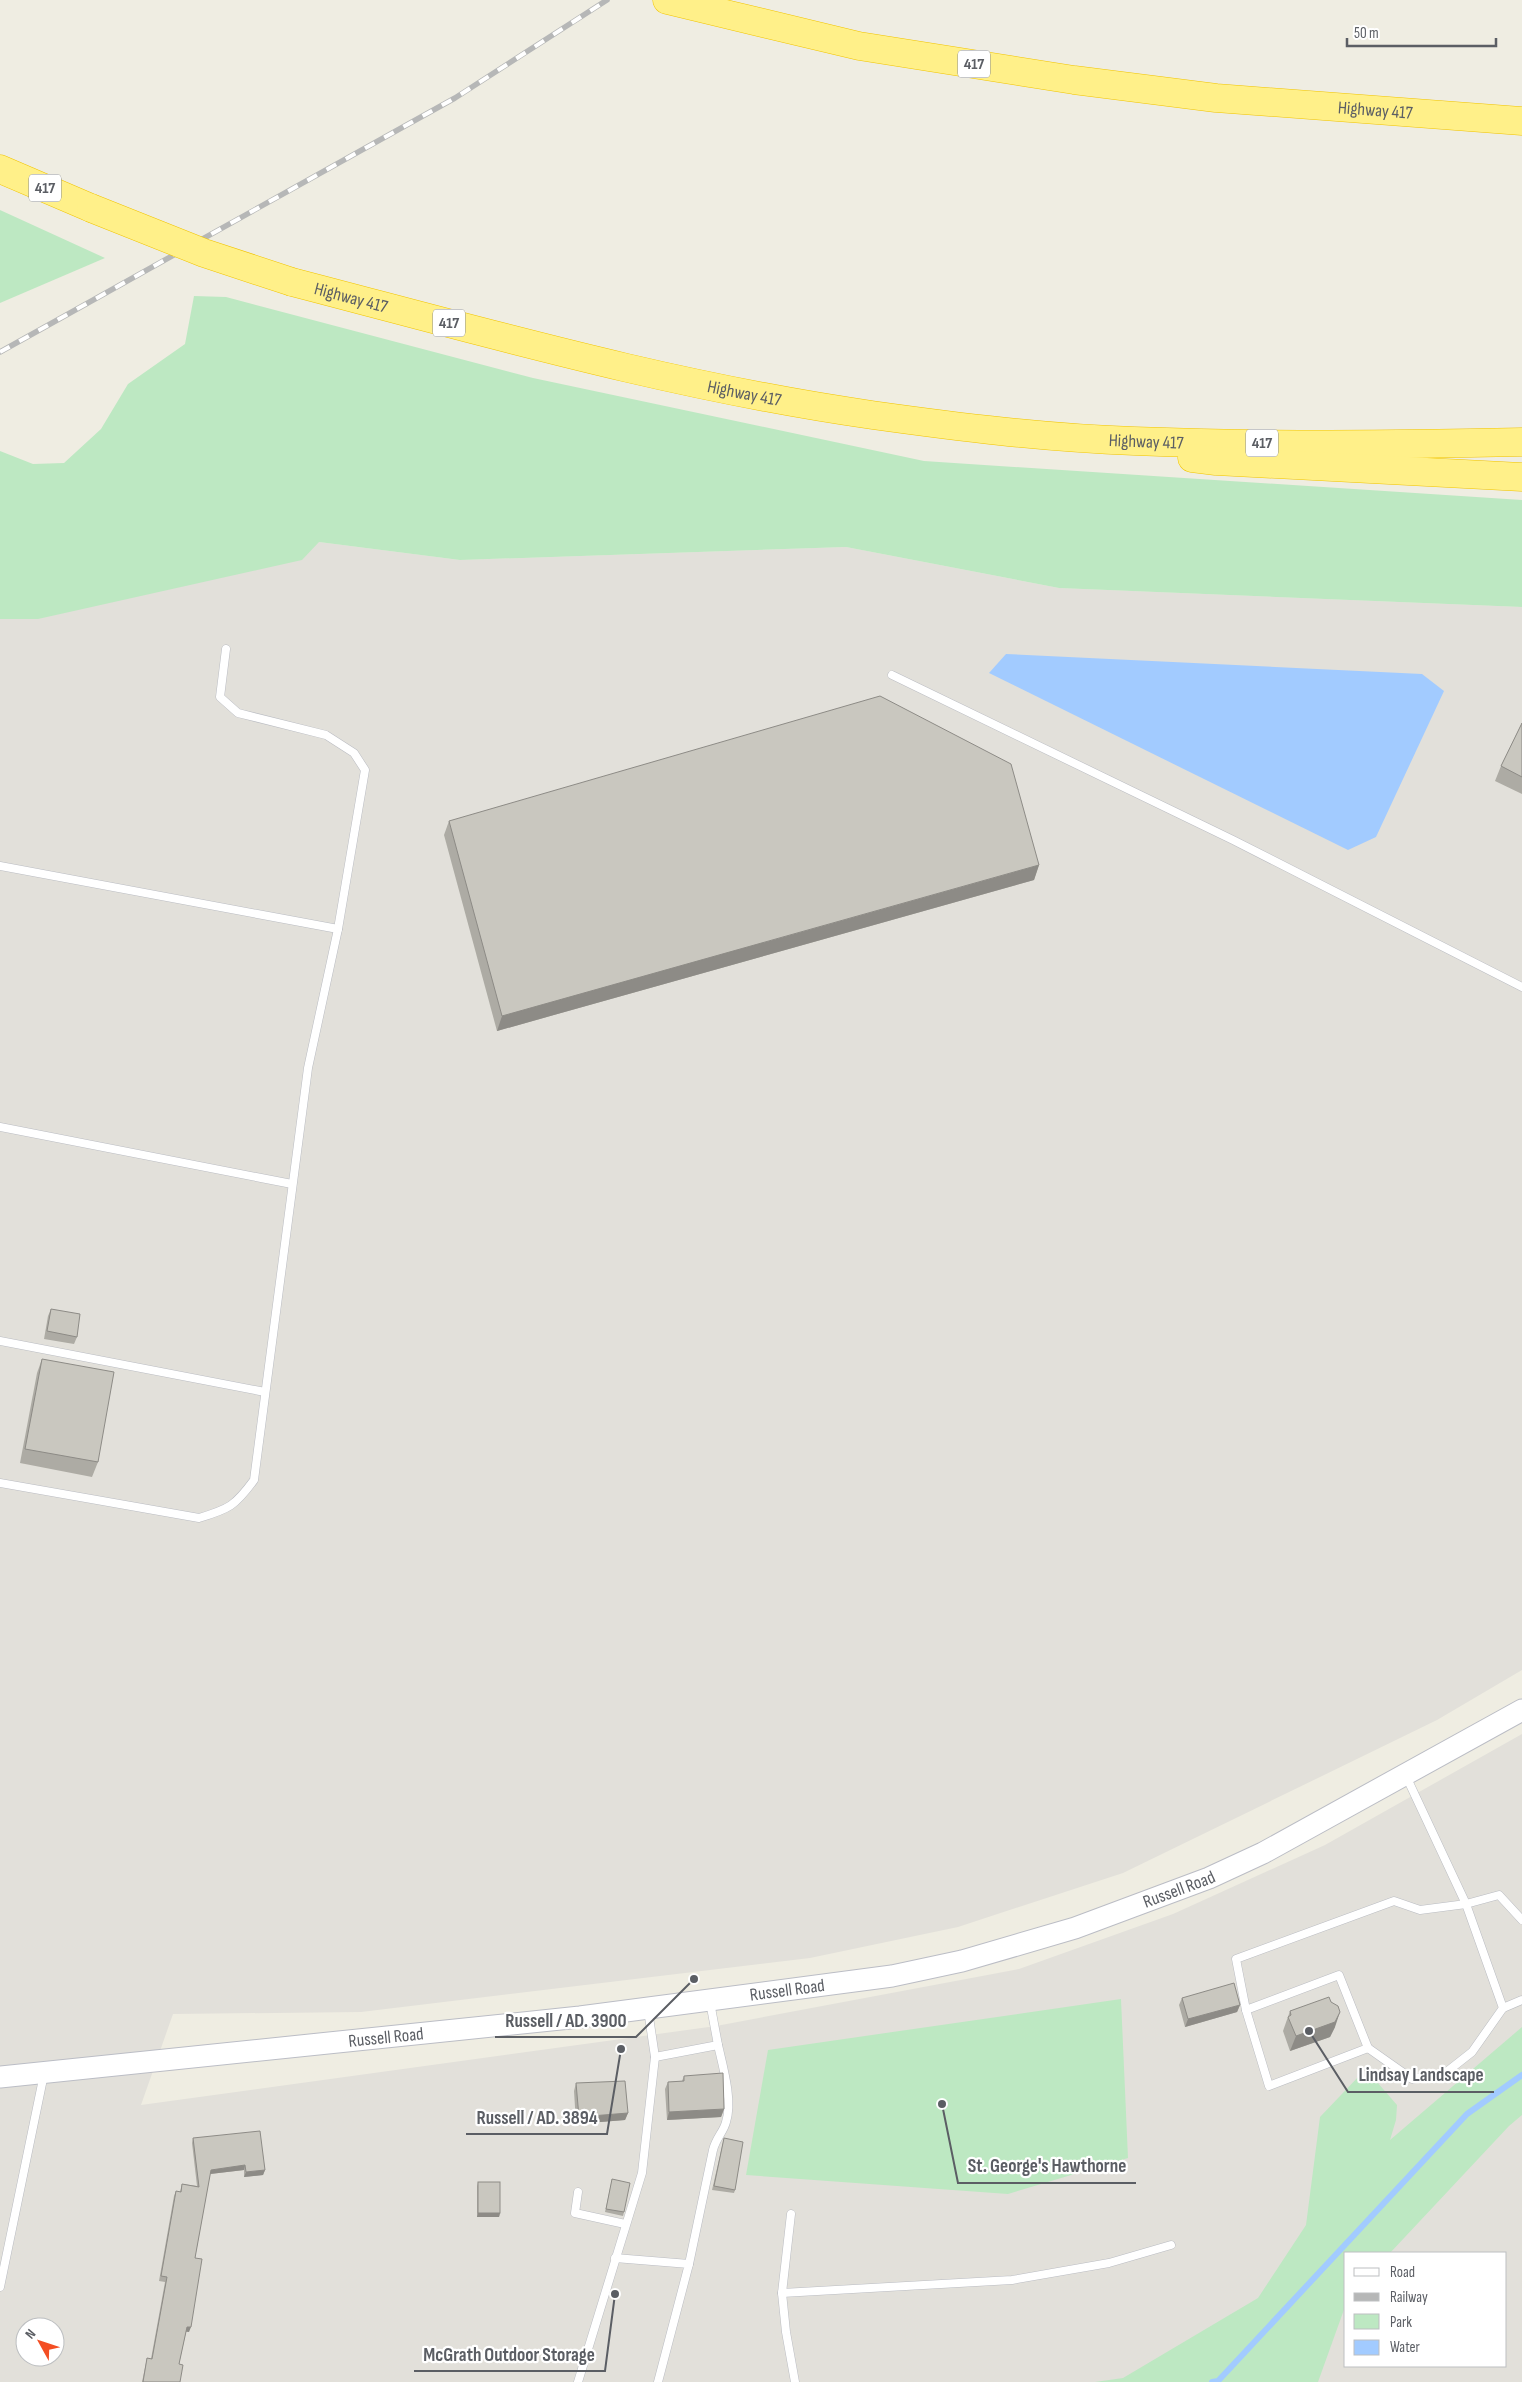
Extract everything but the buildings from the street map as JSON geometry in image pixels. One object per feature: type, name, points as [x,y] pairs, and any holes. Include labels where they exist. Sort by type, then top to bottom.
[{"type":"highway","name":"Highway 417","points":[[667,0],[859,46],[1074,80],[1216,98],[1522,121]]},
{"type":"highway","name":"Highway 417","points":[[0,169],[204,253],[292,282],[598,361],[743,394],[872,415],[1002,431],[1132,441],[1407,445],[1522,442]]},
{"type":"highway","points":[[1002,431],[1216,461],[1522,477]]},
{"type":"main road","name":"Russell Road","points":[[0,2077],[580,2017],[892,1976],[962,1961],[1075,1928],[1218,1874],[1263,1853],[1522,1710]]},
{"type":"lane","points":[[0,1483],[199,1518],[228,1509],[242,1497],[254,1480],[308,1068],[338,929],[365,770],[354,753],[326,735],[238,713],[220,697],[226,649]]},
{"type":"lane","points":[[892,674],[1233,840],[1522,987]]},
{"type":"lane","points":[[0,866],[338,929]]},
{"type":"lane","points":[[0,1126],[292,1184]]},
{"type":"lane","points":[[0,1341],[265,1392]]},
{"type":"lane","points":[[1406,1774],[1466,1904],[1503,2008]]},
{"type":"lane","points":[[1368,2048],[1269,2086],[1246,2010],[1236,1959],[1394,1901],[1420,1910],[1466,1904],[1499,1895],[1522,1920]]},
{"type":"lane","points":[[1246,2010],[1339,1975],[1368,2048],[1412,2079],[1444,2074],[1472,2052],[1503,2008],[1522,2000]]},
{"type":"lane","points":[[658,2382],[689,2264],[716,2138],[726,2123],[728,2088],[710,2000]]},
{"type":"lane","points":[[578,2382],[642,2173],[655,2057],[648,2008]]},
{"type":"lane","points":[[655,2057],[718,2046]]},
{"type":"lane","points":[[0,2288],[44,2072]]},
{"type":"lane","points":[[578,2192],[575,2213],[625,2224]]},
{"type":"lane","points":[[791,2214],[782,2293],[786,2332],[795,2382]]},
{"type":"lane","points":[[782,2293],[1012,2280],[1109,2264],[1171,2245]]},
{"type":"lane","points":[[615,2258],[689,2264]]},
{"type":"shaded area","points":[[0,542],[319,542],[460,560],[846,547],[1059,588],[1522,607],[1522,1670],[1437,1720],[1123,1873],[958,1927],[810,1958],[361,2012],[173,2014],[141,2105],[716,2026],[1019,1969],[1173,1914],[1325,1845],[1522,1734],[1522,2382],[0,2382]]},
{"type":"green space","points":[[0,210],[105,258],[0,303]]},
{"type":"green space","points":[[194,296],[226,297],[533,378],[924,461],[1522,500],[1522,607],[1059,588],[846,547],[460,560],[319,542],[302,560],[38,619],[0,619],[0,451],[33,464],[64,463],[101,429],[128,384],[185,344]]},
{"type":"green space","points":[[1121,1999],[1128,2158],[1008,2194],[746,2175],[768,2050]]},
{"type":"green space","points":[[1522,2027],[1522,2115],[1509,2126],[1391,2252],[1344,2252],[1344,2310],[1318,2382],[1095,2382],[1123,2378],[1258,2298],[1306,2225],[1320,2117],[1360,2075],[1377,2082],[1397,2105],[1396,2120],[1390,2140]]},
{"type":"water","points":[[1006,654],[1422,674],[1444,691],[1376,837],[1348,850],[989,673]]},
{"type":"waterway","points":[[1212,2382],[1218,2381],[1467,2114],[1522,2075]]},
{"type":"railway","points":[[0,352],[455,98],[607,0]]},
{"type":"place","name":"Russell / AD. 3900","points":[[694,1979]]},
{"type":"place","name":"Lindsay Landscape","points":[[1309,2031]]},
{"type":"place","name":"Russell / AD. 3894","points":[[621,2049]]},
{"type":"place","name":"St. George's Hawthorne","points":[[942,2104]]},
{"type":"place","name":"McGrath Outdoor Storage","points":[[615,2294]]}]
